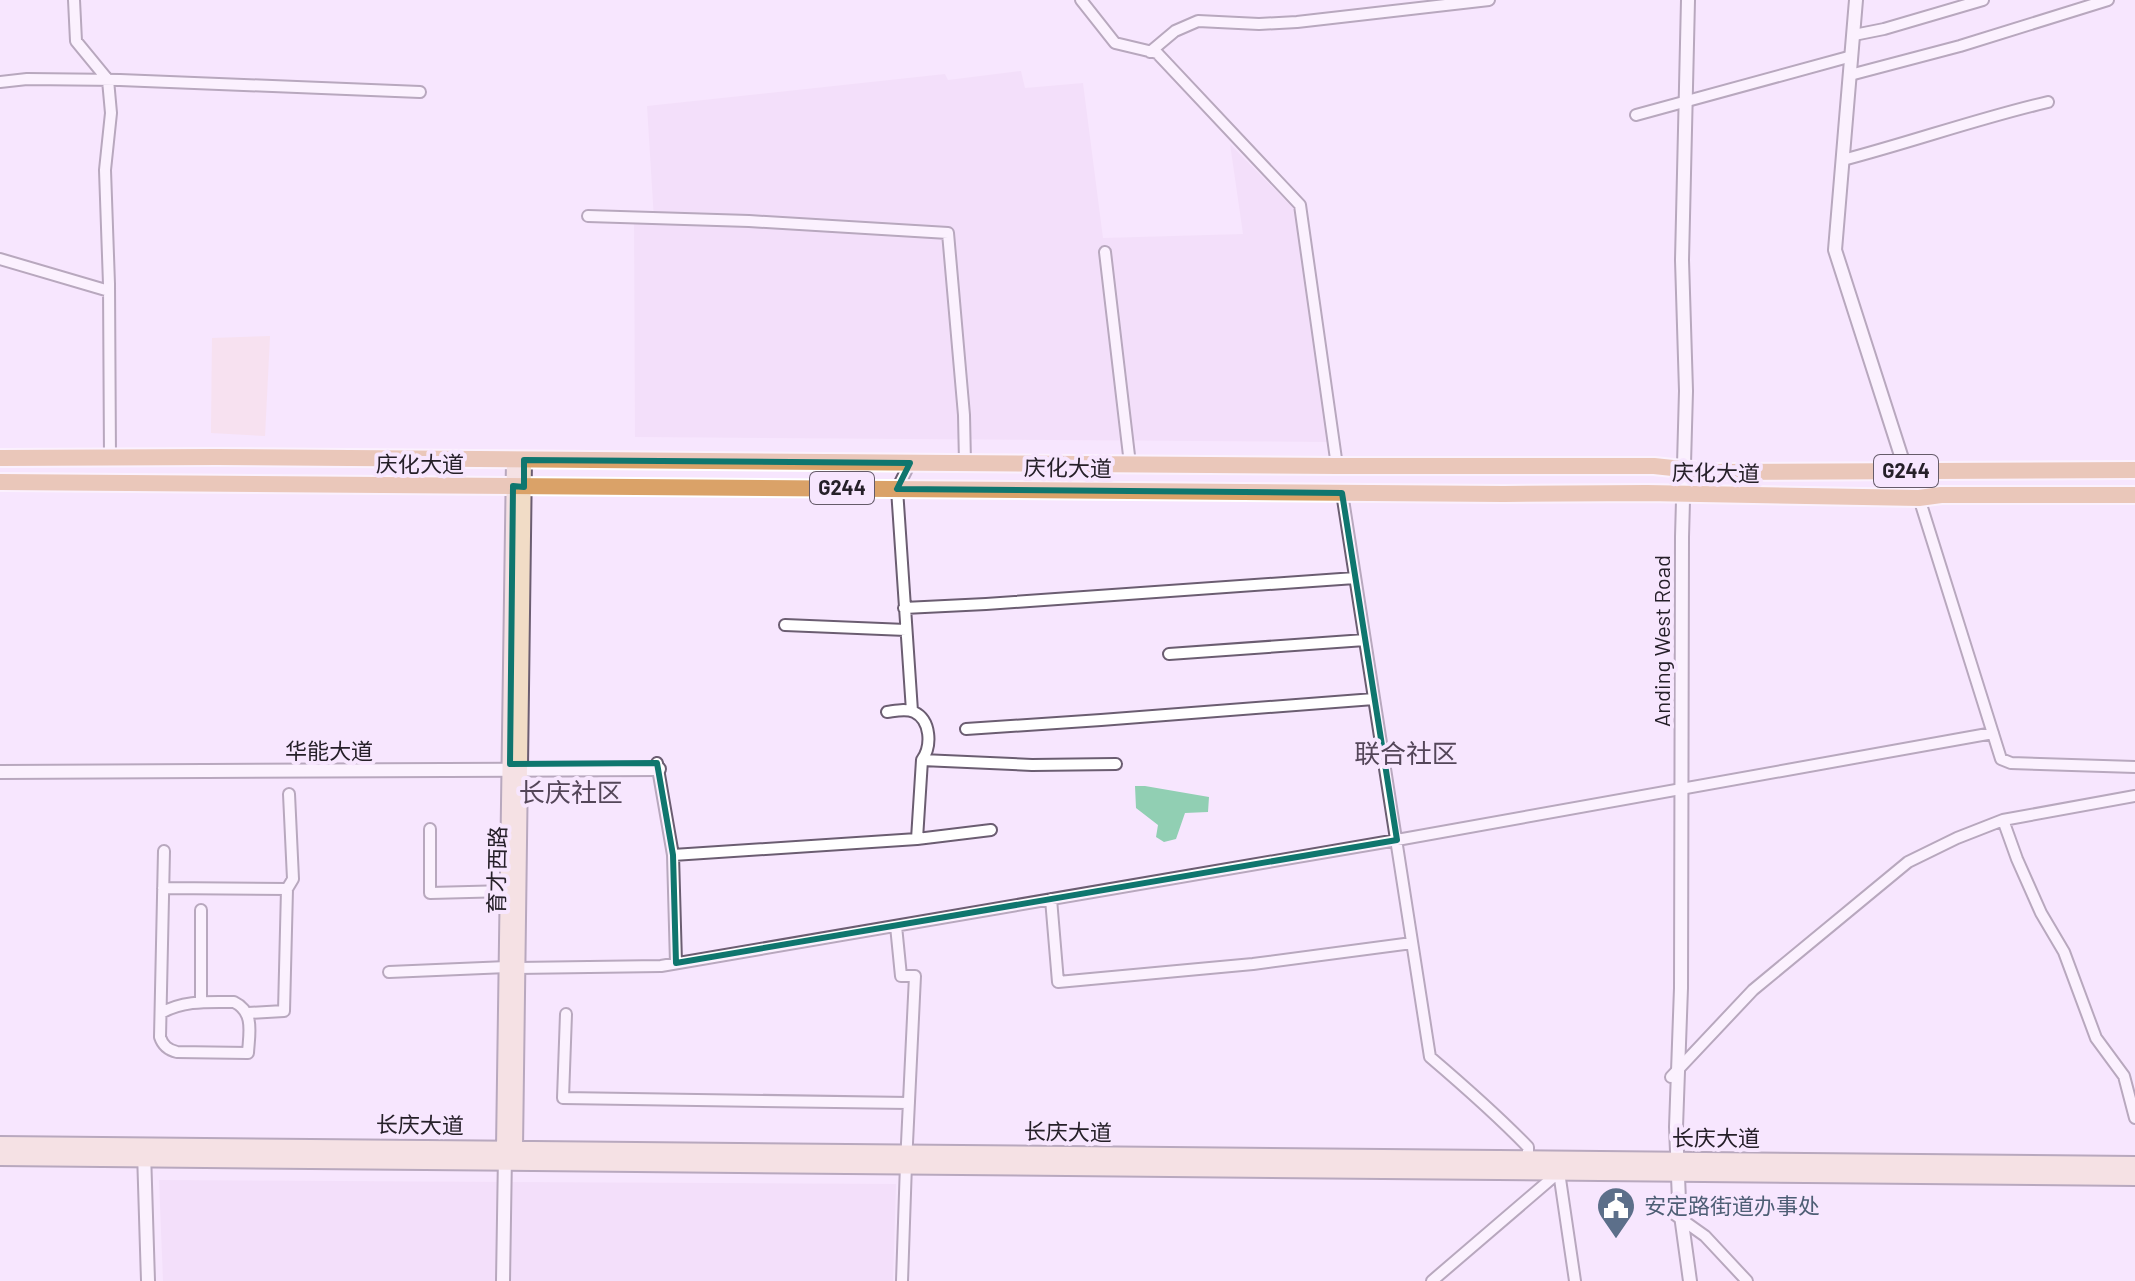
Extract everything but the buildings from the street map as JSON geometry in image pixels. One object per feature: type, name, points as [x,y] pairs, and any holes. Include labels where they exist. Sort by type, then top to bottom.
[{"type":"highway","name":"庆化大道","points":[[0,458],[1654,466],[1710,472],[2135,470]]},
{"type":"highway","name":"庆化大道","points":[[0,482],[1919,498],[1941,495],[2135,495]]},
{"type":"main road","name":"育才西路","points":[[510,1156],[519,460]]},
{"type":"main road","name":"育才西路","points":[[512,968],[508,891],[515,767]]},
{"type":"main road","name":"长庆大道","points":[[0,1144],[147,1152],[510,1156],[1528,1158],[1674,1166],[2135,1178]]},
{"type":"main road","name":"长庆大道","points":[[0,1158],[147,1152]]},
{"type":"main road","name":"长庆大道","points":[[906,1159],[1559,1172],[1674,1166],[2135,1164]]},
{"type":"street","points":[[74,0],[76,41],[108,80],[111,113],[105,170],[110,459]]},
{"type":"street","points":[[1081,0],[1115,43],[1157,53],[1300,205],[1337,466]]},
{"type":"street","points":[[1150,52],[1175,31],[1198,21],[1297,22],[1489,0]]},
{"type":"street","name":"Anding West Road","points":[[1681,0],[1683,103]]},
{"type":"street","name":"Anding West Road","points":[[1683,1281],[1674,1166],[1681,469],[1676,260],[1688,0]]},
{"type":"street","points":[[1856,0],[1835,250],[1906,471]]},
{"type":"street","points":[[1854,35],[1983,0]]},
{"type":"street","points":[[1850,75],[1960,46],[2108,0]]},
{"type":"street","points":[[1636,115],[1852,56]]},
{"type":"street","points":[[0,82],[27,79],[108,80],[420,92]]},
{"type":"street","points":[[1843,160],[2048,102]]},
{"type":"street","points":[[588,216],[749,221],[948,233],[964,415],[965,463]]},
{"type":"street","points":[[1105,252],[1130,464]]},
{"type":"street","points":[[0,259],[109,291]]},
{"type":"street","points":[[910,463],[897,489],[912,711]]},
{"type":"street","points":[[1342,493],[1430,1057],[1513,1131],[1528,1147],[1528,1158]]},
{"type":"street","points":[[1919,498],[2001,759],[2011,763],[2135,767]]},
{"type":"street","points":[[904,608],[1355,578]]},
{"type":"street","points":[[785,625],[906,630]]},
{"type":"street","points":[[1169,654],[1365,640]]},
{"type":"street","points":[[966,729],[1374,699]]},
{"type":"street","points":[[887,712],[912,711],[919,716],[927,731],[928,752],[922,760],[917,839]]},
{"type":"street","points":[[389,972],[661,966],[1678,791],[1993,733]]},
{"type":"street","points":[[922,760],[1032,765],[1116,764]]},
{"type":"street","points":[[658,766],[673,855],[676,963]]},
{"type":"street","name":"华能大道","points":[[0,769],[658,766]]},
{"type":"street","points":[[248,1013],[284,1011],[287,889],[293,879],[289,794]]},
{"type":"street","points":[[1674,1073],[1753,990],[1908,862],[2003,820],[2135,796]]},
{"type":"street","points":[[2003,820],[2041,913],[2064,952],[2096,1038],[2124,1076],[2135,1118]]},
{"type":"street","points":[[430,829],[430,893],[508,891]]},
{"type":"street","points":[[673,855],[917,839],[991,830]]},
{"type":"street","points":[[161,1013],[175,1005],[234,1002],[248,1013],[248,1053],[177,1052],[162,1043],[160,1037],[164,851]]},
{"type":"street","points":[[163,888],[287,889]]},
{"type":"street","points":[[1051,899],[1058,982],[1253,964],[1412,943]]},
{"type":"street","points":[[201,910],[201,1002]]},
{"type":"street","points":[[896,926],[901,976],[915,976],[902,1281]]},
{"type":"street","points":[[566,1014],[563,1098],[909,1103]]},
{"type":"street","points":[[147,1152],[148,1281]]},
{"type":"street","points":[[147,1152],[154,1281]]},
{"type":"street","name":"育才西路","points":[[503,1281],[510,1156]]},
{"type":"street","name":"育才西路","points":[[510,1156],[511,1281]]},
{"type":"street","points":[[1432,1281],[1559,1172]]},
{"type":"street","points":[[1559,1172],[1575,1281]]},
{"type":"street","points":[[1678,1217],[1705,1236],[1747,1281]]},
{"type":"street","name":"Anding West Road","points":[[1678,1217],[1690,1281]]},
{"type":"highlighted area","points":[[524,460],[910,463],[897,489],[1342,493],[1397,840],[676,963],[673,855],[657,763],[510,764],[513,486],[524,487]]},
{"type":"shaded area","points":[[1021,71],[1025,88],[1083,83],[1103,238],[1243,234],[1230,144],[1295,210],[1328,442],[635,437],[634,219],[654,220],[647,106],[945,74],[948,80]]},
{"type":"shaded area","points":[[270,336],[265,436],[211,433],[212,338]]},
{"type":"shaded area","points":[[159,1180],[896,1184],[893,1281],[163,1281]]},
{"type":"green space","points":[[1135,786],[1209,797],[1208,812],[1185,813],[1176,839],[1164,842],[1156,837],[1158,825],[1136,808]]},
{"type":"place","name":"安定路街道办事处","points":[[1616,1240]]},
{"type":"district","name":"联合社区","points":[[1406,754]]},
{"type":"district","name":"长庆社区","points":[[571,793]]}]
